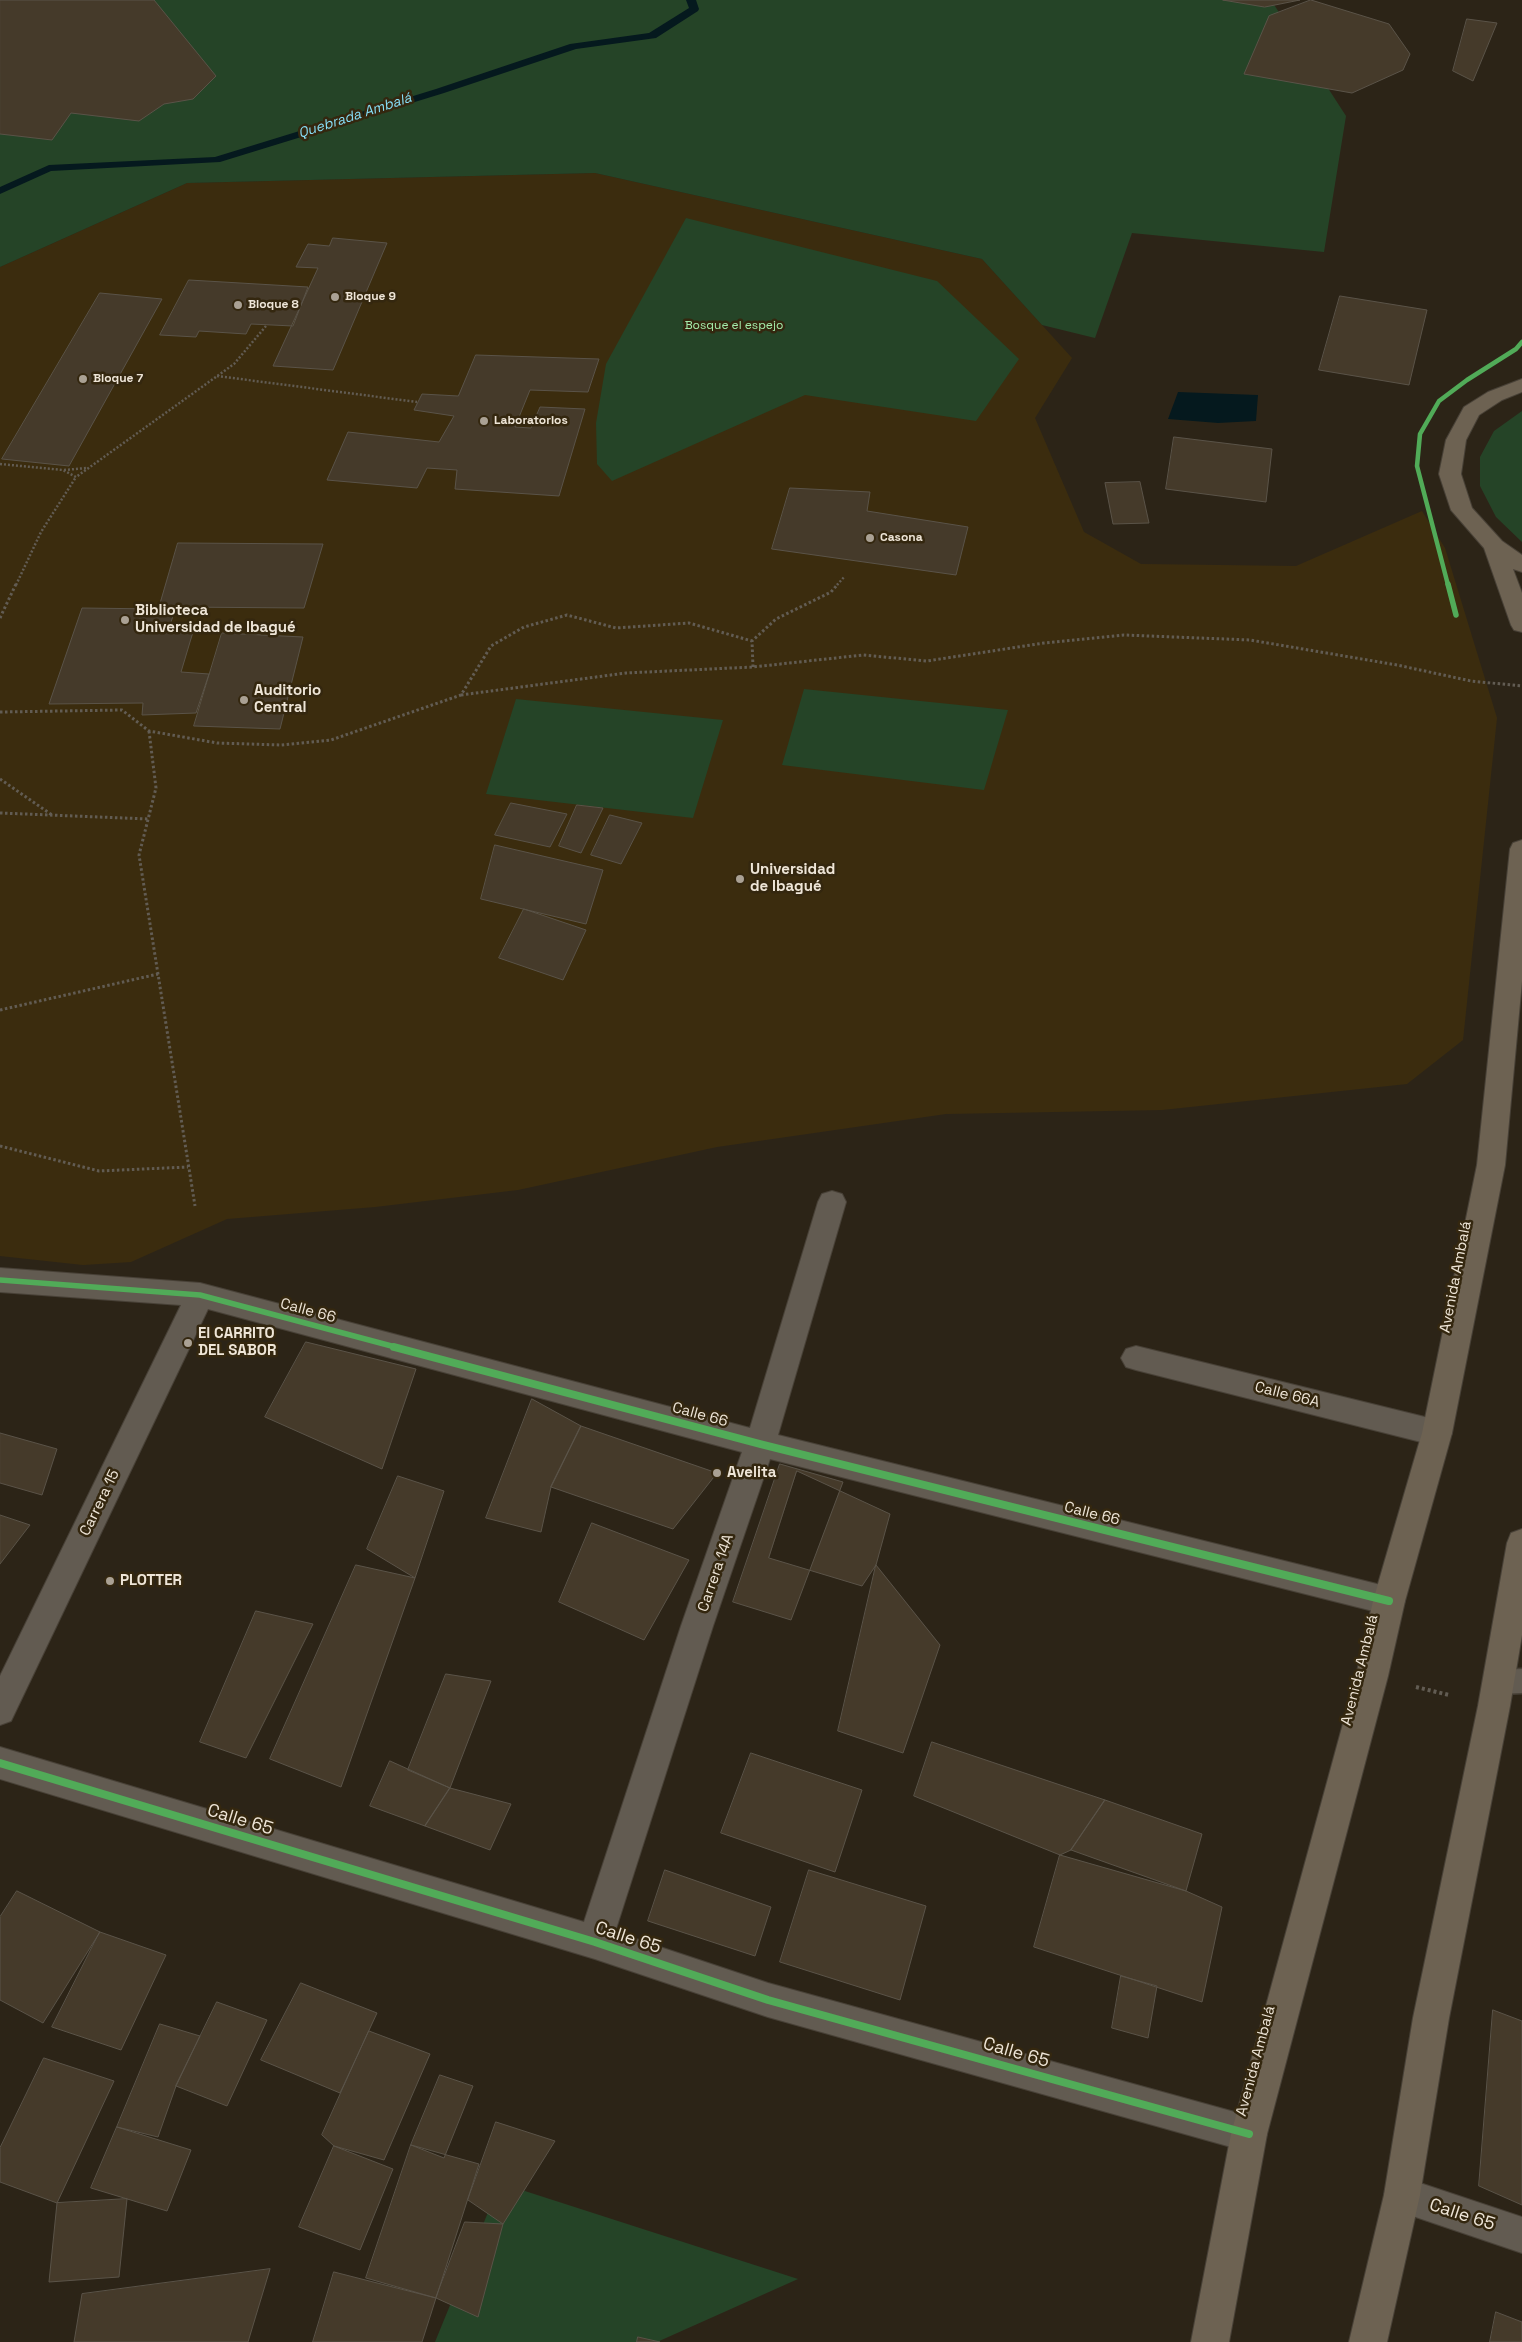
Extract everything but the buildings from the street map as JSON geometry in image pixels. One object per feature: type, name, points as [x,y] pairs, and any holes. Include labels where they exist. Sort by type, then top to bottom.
[{"type":"main road","points":[[1522,385],[1495,396],[1471,411],[1456,440],[1450,474],[1462,510],[1494,546],[1522,565]]},
{"type":"main road","points":[[1494,546],[1522,625]]},
{"type":"main road","name":"Avenida Ambalá","points":[[1210,2342],[1249,2134],[1372,1676],[1389,1600],[1437,1433],[1491,1165],[1522,850]]},
{"type":"main road","points":[[1368,2342],[1402,2195],[1431,2018],[1505,1690],[1522,1543]]},
{"type":"street","name":"Carrera 14A","points":[[595,1942],[697,1626],[760,1444],[832,1202]]},
{"type":"street","name":"Calle 66","points":[[0,1280],[200,1295],[760,1444],[1389,1600]]},
{"type":"street","name":"Carrera 15","points":[[0,1710],[200,1295]]},
{"type":"street","name":"Calle 66A","points":[[1136,1358],[1437,1433]]},
{"type":"street","name":"Calle 65","points":[[0,1764],[595,1942],[768,2000],[1249,2134]]},
{"type":"street","name":"Calle 65","points":[[1402,2195],[1522,2235]]},
{"type":"path","points":[[0,618],[41,532],[76,477],[234,364],[266,326]]},
{"type":"path","points":[[217,376],[417,402]]},
{"type":"path","points":[[0,464],[63,470],[89,468]]},
{"type":"path","points":[[63,470],[76,477]]},
{"type":"path","points":[[753,667],[752,641],[776,619],[831,592],[845,576]]},
{"type":"path","points":[[461,695],[491,646],[524,628],[568,616],[616,628],[689,623],[752,641]]},
{"type":"path","points":[[0,712],[122,710],[149,731],[217,743],[280,745],[331,740],[461,695],[626,674],[753,667],[863,655],[927,661],[1044,643],[1124,635],[1250,640],[1397,665],[1471,682],[1522,686]]},
{"type":"path","points":[[149,731],[156,788],[139,855],[195,1206]]},
{"type":"path","points":[[0,779],[53,816]]},
{"type":"path","points":[[0,813],[148,819]]},
{"type":"path","points":[[0,1010],[158,974]]},
{"type":"path","points":[[0,1146],[98,1171],[188,1167]]},
{"type":"path","points":[[1372,1676],[1505,1690]]},
{"type":"shaded area","name":"Universidad de Ibagué","points":[[595,173],[982,259],[1072,358],[1035,418],[1084,532],[1141,564],[1296,566],[1422,511],[1445,548],[1497,718],[1463,1040],[1407,1084],[1162,1110],[946,1114],[717,1147],[518,1190],[375,1207],[227,1219],[131,1262],[83,1265],[0,1256],[0,267],[187,183]]},
{"type":"green space","points":[[0,0],[1271,0],[1346,116],[1324,252],[1132,233],[1095,338],[1042,325],[982,259],[595,173],[187,183],[0,267]]},
{"type":"green space","name":"Bosque el espejo","points":[[686,218],[937,281],[1019,359],[976,421],[805,395],[612,481],[597,464],[596,423],[606,364]]},
{"type":"green space","points":[[1522,411],[1522,542],[1496,517],[1480,486],[1480,457],[1494,431]]},
{"type":"green space","points":[[804,689],[1008,710],[984,790],[782,765]]},
{"type":"green space","points":[[516,699],[723,720],[693,818],[486,794]]},
{"type":"green space","points":[[500,2183],[798,2279],[657,2342],[435,2342]]},
{"type":"water","points":[[1178,392],[1258,395],[1256,421],[1218,423],[1168,419]]},
{"type":"waterway","name":"Quebrada Ambalá","points":[[0,191],[49,168],[216,160],[440,91],[574,46],[652,36],[694,9],[691,0]]},
{"type":"cycle path","points":[[1456,615],[1417,466],[1420,434],[1439,401],[1467,380],[1516,349],[1522,342]]},
{"type":"cycle path","points":[[0,1280],[200,1295],[760,1444],[1389,1601]]},
{"type":"cycle path","points":[[0,1763],[595,1942],[768,2000],[1249,2134]]},
{"type":"place","name":"Bloque 9","points":[[335,297]]},
{"type":"place","name":"Bloque 8","points":[[238,305]]},
{"type":"place","name":"Bloque 7","points":[[83,379]]},
{"type":"place","name":"Laboratorios","points":[[484,421]]},
{"type":"place","name":"Casona","points":[[870,538]]},
{"type":"place","name":"Biblioteca Universidad de Ibagué","points":[[125,620]]},
{"type":"place","name":"Auditorio Central","points":[[244,700]]},
{"type":"place","name":"Universidad de Ibagué","points":[[740,879]]},
{"type":"place","name":"El CARRITO DEL SABOR","points":[[188,1343]]},
{"type":"place","name":"Avelita","points":[[717,1473]]},
{"type":"place","name":"PLOTTER","points":[[110,1581]]}]
